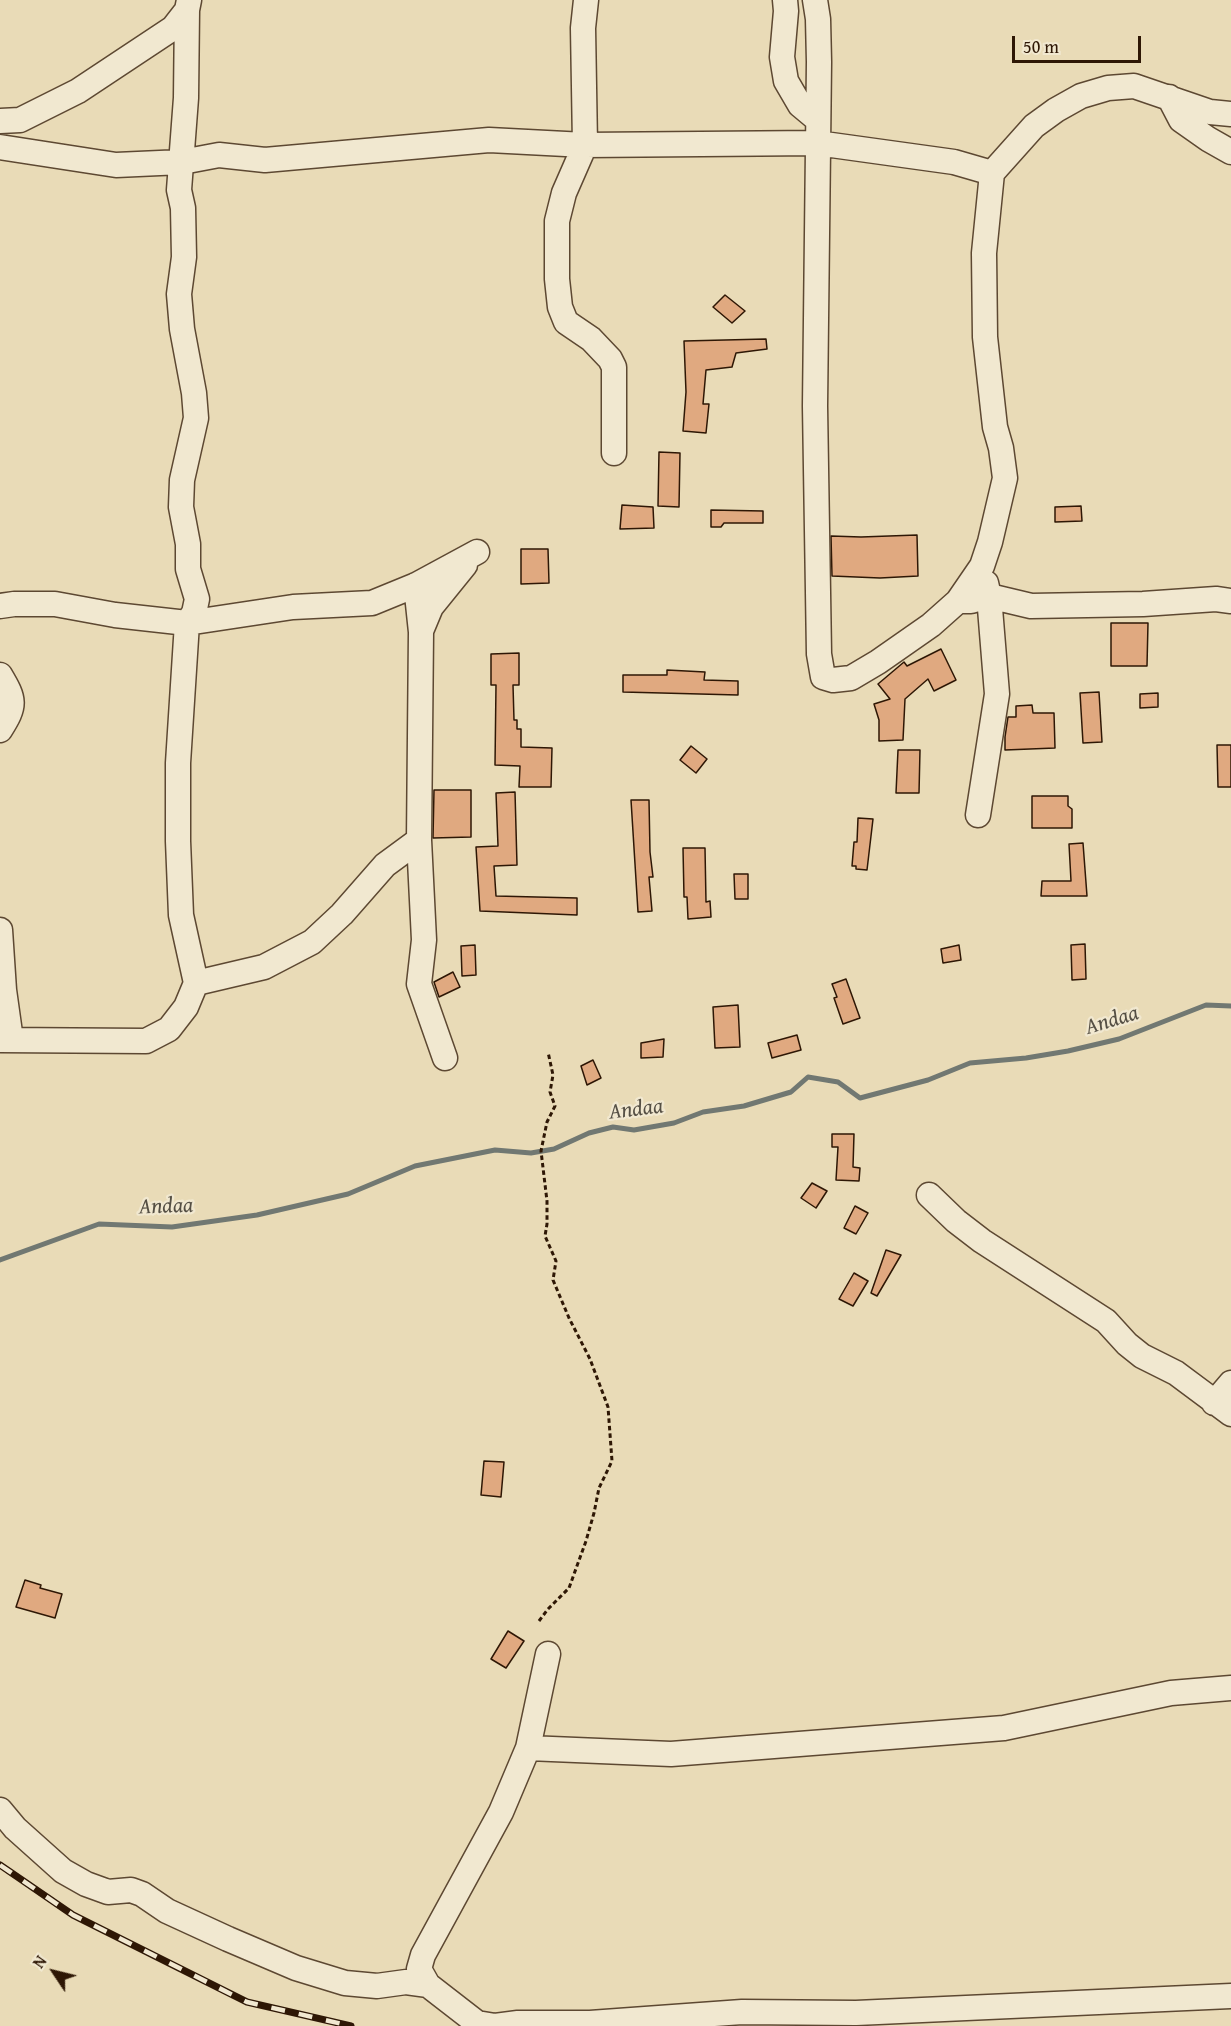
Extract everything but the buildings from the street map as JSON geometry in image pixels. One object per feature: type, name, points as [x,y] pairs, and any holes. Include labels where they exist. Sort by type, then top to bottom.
[{"type":"street","points":[[586,0],[583,28],[585,145],[564,193],[557,220],[557,279],[560,307],[566,322],[591,339],[610,359],[614,367],[614,453]]},
{"type":"street","points":[[785,0],[782,57],[786,81],[818,131]]},
{"type":"street","points":[[814,0],[818,19],[815,406],[819,654],[823,677],[833,680],[851,678],[931,625],[958,601],[982,566],[990,542],[1005,478],[1001,448],[995,427],[985,337],[984,254],[992,173],[1034,126],[1081,96],[1108,88],[1134,86],[1210,112],[1231,114]]},
{"type":"street","points":[[0,121],[20,120],[78,91],[173,28],[188,5]]},
{"type":"street","points":[[0,930],[5,1040],[146,1041],[169,1029],[186,1007],[196,983],[181,915],[178,841],[178,763],[187,623],[194,613],[197,598],[188,569],[188,544],[181,507],[182,480],[196,418],[179,294],[184,257],[183,208],[179,190],[186,98],[188,5]]},
{"type":"street","points":[[1169,97],[1181,120],[1231,152]]},
{"type":"street","points":[[0,147],[116,165],[182,162],[219,155],[265,160],[489,140],[585,145],[818,131],[992,173]]},
{"type":"street","points":[[0,606],[55,604],[114,615],[187,623],[293,607],[372,603],[416,585],[477,552],[455,575],[431,608],[421,632]]},
{"type":"street","points":[[978,815],[997,694],[990,597],[982,566]]},
{"type":"street","points":[[416,585],[421,632],[419,840],[424,940],[419,984],[445,1058]]},
{"type":"street","points":[[958,601],[990,597],[1031,606],[1143,604],[1216,599],[1231,601]]},
{"type":"street","points":[[0,675],[12,700],[12,711],[0,730]]},
{"type":"street","points":[[196,983],[264,967],[312,942],[342,914],[384,865],[419,840]]},
{"type":"street","points":[[929,1195],[956,1221],[982,1241],[1106,1321],[1127,1344],[1142,1356],[1176,1373],[1223,1409],[1231,1383]]},
{"type":"street","points":[[548,1654],[528,1748],[501,1812],[423,1955],[419,1969],[428,1985],[477,2023],[495,2026],[518,2023],[590,2023],[742,2012],[856,2013],[1231,1996]]},
{"type":"street","points":[[528,1748],[671,1754],[1004,1728],[1171,1693],[1231,1688]]},
{"type":"street","points":[[0,1810],[15,1828],[63,1871],[86,1884],[108,1892],[130,1890],[142,1894],[167,1911],[228,1939],[296,1968],[345,1983],[377,1986],[406,1982],[428,1985]]},
{"type":"path","points":[[539,1621],[569,1588],[586,1541],[598,1488],[612,1461],[608,1407],[590,1359],[553,1280],[555,1261],[545,1236],[547,1201],[541,1151],[547,1122],[555,1106],[550,1092],[553,1075],[548,1052]]},
{"type":"waterway","name":"Andaa","points":[[0,1260],[99,1224],[172,1227],[257,1215],[348,1194],[415,1166],[495,1150],[531,1153],[554,1149],[589,1133],[613,1127],[634,1130],[674,1123],[703,1112],[744,1106],[791,1092],[808,1077],[838,1082],[860,1098],[928,1080],[970,1063],[1026,1058],[1068,1051],[1119,1039],[1206,1005],[1231,1006]]},
{"type":"railway","points":[[0,1865],[73,1915],[247,2002],[351,2026]]}]
